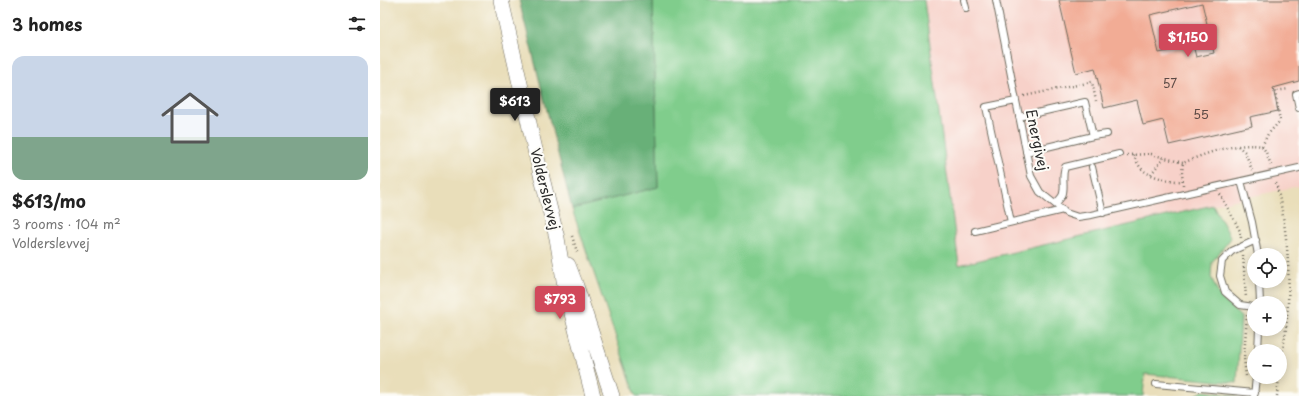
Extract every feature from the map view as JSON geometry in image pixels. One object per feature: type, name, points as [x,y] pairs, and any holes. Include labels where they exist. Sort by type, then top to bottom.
[{"type":"street","name":"Volderslevvej","points":[[501,0],[536,154],[557,238],[565,286],[593,396]]},
{"type":"street","name":"Volderslevvej","points":[[557,238],[576,286],[612,396]]},
{"type":"lane","points":[[964,0],[966,8]]},
{"type":"lane","name":"Energivej","points":[[996,0],[1031,176],[1040,192],[1066,213],[1078,217],[1299,168]]},
{"type":"lane","points":[[1299,93],[1296,94],[1299,108]]},
{"type":"lane","points":[[1011,222],[986,108],[1016,101]]},
{"type":"lane","points":[[1019,117],[1085,102],[1093,136]]},
{"type":"lane","points":[[1026,152],[1107,134]]},
{"type":"lane","points":[[1055,204],[1062,196],[1064,186],[1062,175],[1065,167],[1119,154]]},
{"type":"lane","points":[[1092,167],[1103,212]]},
{"type":"lane","points":[[1241,181],[1257,248]]},
{"type":"lane","points":[[975,231],[1063,210]]},
{"type":"lane","points":[[1247,306],[1240,305],[1225,292],[1220,276],[1222,261],[1232,251],[1256,240]]},
{"type":"lane","points":[[1156,384],[1255,394],[1256,384]]},
{"type":"path","points":[[1262,146],[1268,134],[1280,121],[1274,91],[1293,88]]},
{"type":"path","points":[[1186,194],[1182,181],[1183,164],[1204,154],[1238,146],[1254,144],[1262,146],[1266,152],[1274,174],[1282,210],[1287,246],[1287,317],[1283,344]]},
{"type":"path","points":[[1238,146],[1245,152],[1256,178]]},
{"type":"path","points":[[1133,155],[1145,172],[1176,182],[1182,181]]},
{"type":"path","points":[[1151,174],[1164,158]]},
{"type":"path","points":[[1215,187],[1240,231],[1247,306],[1244,358],[1246,375]]},
{"type":"path","points":[[1277,396],[1278,384]]},
{"type":"shaded area","points":[[924,0],[1299,0],[1299,186],[959,265]]},
{"type":"green space","points":[[519,0],[653,0],[658,187],[572,209]]},
{"type":"green space","points":[[653,0],[924,0],[959,265],[1213,205],[1231,238],[1212,262],[1211,277],[1220,297],[1241,317],[1237,383],[1145,374],[1143,396],[636,396],[572,209],[658,187]]},
{"type":"green space","points":[[1203,391],[1237,396],[1194,396]]},
{"type":"building","points":[[1059,0],[1299,0],[1299,81],[1273,88],[1278,111],[1250,117],[1252,126],[1169,145],[1163,120],[1143,125],[1137,100],[1104,108],[1095,68],[1076,73]],"holes":[[[1202,3],[1214,53],[1196,57],[1193,45],[1159,53],[1150,15]]]}]
